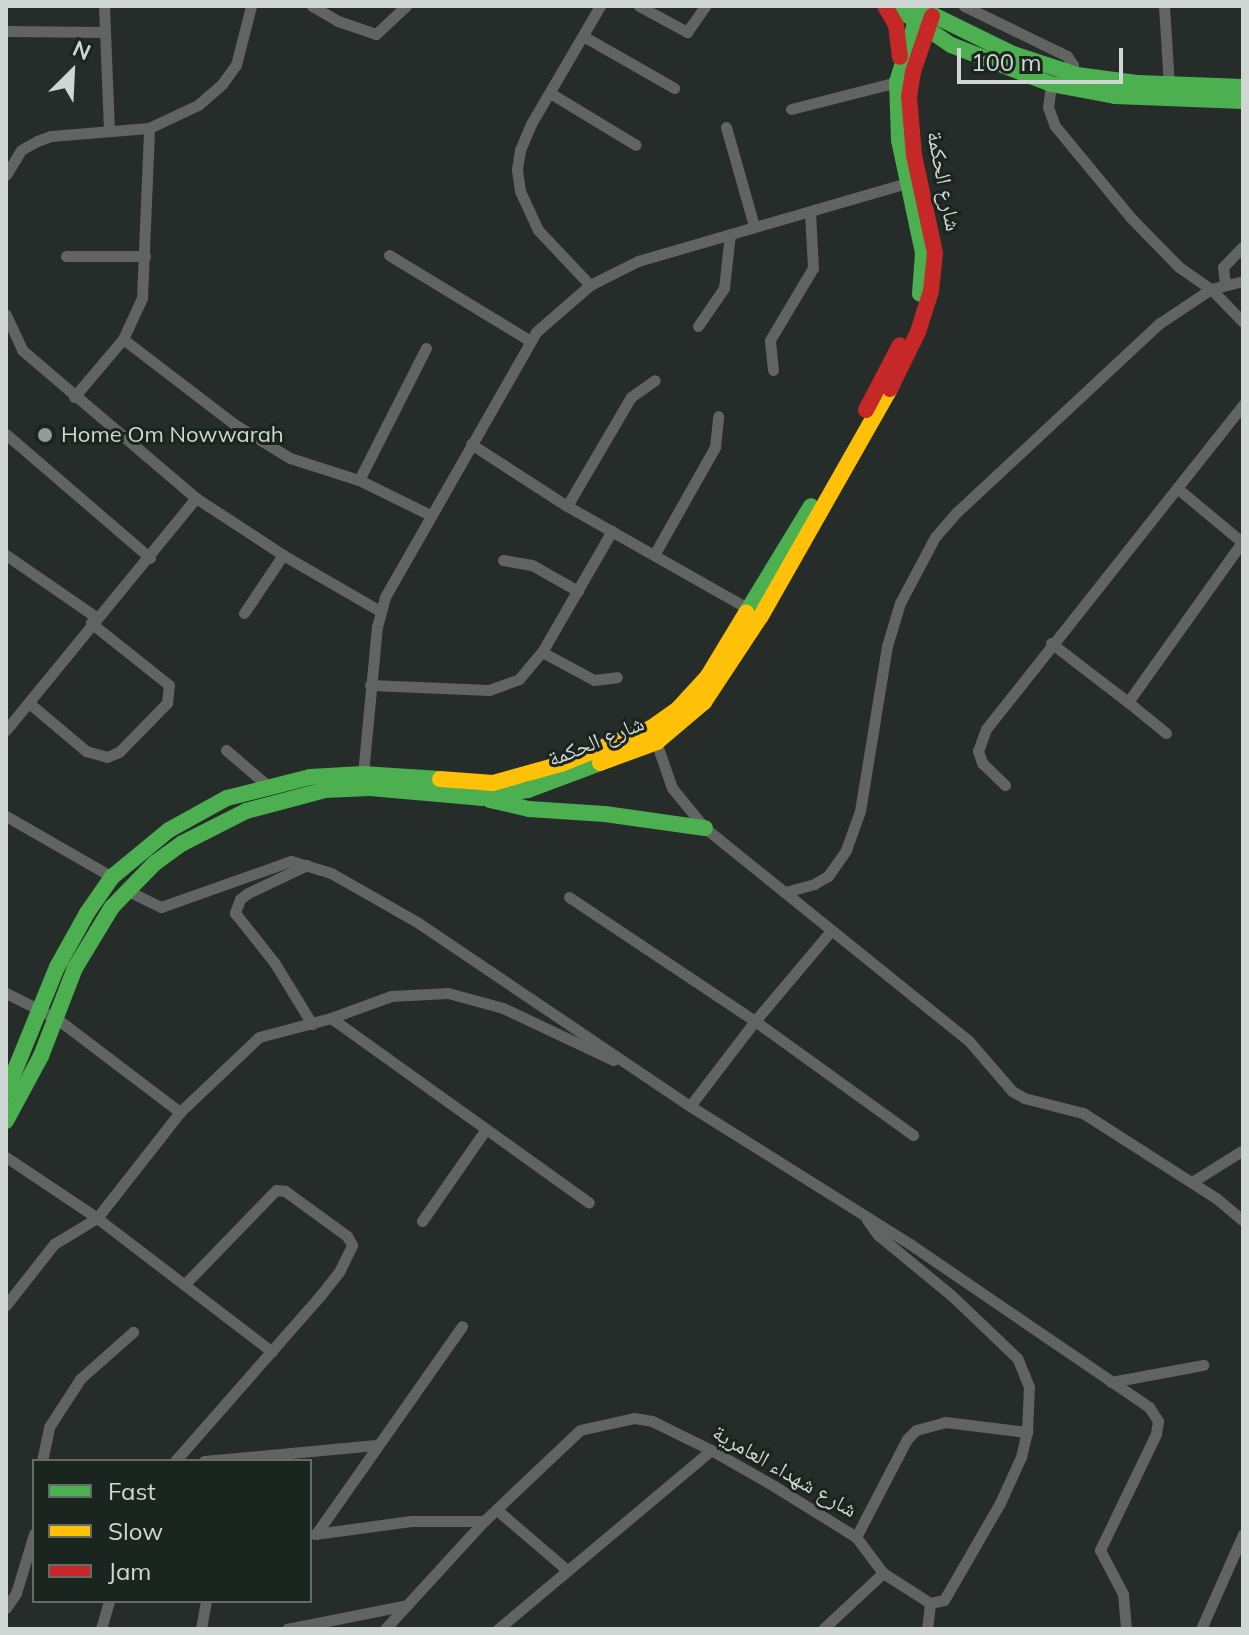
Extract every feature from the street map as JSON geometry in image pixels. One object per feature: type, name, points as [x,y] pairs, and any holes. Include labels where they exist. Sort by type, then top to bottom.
[{"type":"street","points":[[104,6],[109,130]]},
{"type":"street","points":[[6,175],[21,150],[37,141],[109,130],[149,128],[198,105],[222,84],[236,65],[251,6]]},
{"type":"street","points":[[312,6],[338,21],[376,34],[406,6]]},
{"type":"street","points":[[639,6],[687,32],[705,6]]},
{"type":"street","points":[[885,6],[907,68],[951,45]]},
{"type":"street","points":[[894,6],[1013,54],[1073,74],[1169,85],[1243,87]]},
{"type":"street","points":[[964,6],[1067,56],[1073,65],[1073,74]]},
{"type":"street","points":[[1164,6],[1169,85]]},
{"type":"street","points":[[590,285],[538,230],[520,191],[520,150],[598,7]]},
{"type":"street","points":[[922,17],[951,45],[1051,84],[1129,97],[1243,101]]},
{"type":"street","name":"شارع الحكمة","points":[[6,1092],[69,943],[112,877],[169,830],[227,798],[310,777],[363,774],[493,783],[654,735],[695,692],[822,488],[912,320],[922,288],[923,253],[899,140],[897,82],[907,68],[922,17]]},
{"type":"street","points":[[6,31],[105,32]]},
{"type":"street","points":[[583,36],[674,88]]},
{"type":"street","name":"شارع الحكمة","points":[[6,1121],[41,1056],[75,968],[112,907],[126,890],[183,843],[216,824],[275,802],[325,790],[370,788],[481,798],[528,790],[682,724],[704,702],[733,661],[894,382],[918,332],[931,291],[935,253],[911,137],[907,68]]},
{"type":"street","points":[[791,109],[897,82]]},
{"type":"street","points":[[1051,84],[1048,107],[1055,126],[1150,238],[1179,267],[1211,289],[1243,322]]},
{"type":"street","points":[[550,93],[636,145]]},
{"type":"street","points":[[726,127],[754,226]]},
{"type":"street","points":[[74,397],[123,339],[142,298],[149,128]]},
{"type":"street","points":[[363,774],[380,611],[430,515],[529,340],[590,285],[638,261],[906,183]]},
{"type":"street","points":[[773,370],[770,340],[813,268],[810,212]]},
{"type":"street","points":[[698,326],[724,288],[730,234]]},
{"type":"street","points":[[1225,285],[1223,267],[1243,246]]},
{"type":"street","points":[[389,255],[529,340]]},
{"type":"street","points":[[66,256],[145,256]]},
{"type":"street","points":[[785,892],[814,884],[828,876],[846,850],[860,811],[887,646],[900,603],[935,537],[957,512],[1160,323],[1211,289],[1243,281]]},
{"type":"street","points":[[6,315],[22,350],[196,498],[283,555],[380,611]]},
{"type":"street","points":[[123,339],[262,442],[290,458],[359,480],[430,515]]},
{"type":"street","points":[[359,480],[426,348]]},
{"type":"street","points":[[567,506],[631,397],[655,380]]},
{"type":"street","points":[[1005,785],[982,763],[978,751],[979,740],[1051,643],[1243,405]]},
{"type":"street","points":[[654,555],[715,447],[718,416]]},
{"type":"street","points":[[6,434],[150,558]]},
{"type":"street","points":[[471,444],[567,506],[749,609]]},
{"type":"street","points":[[1128,702],[1242,542],[1177,488]]},
{"type":"street","points":[[6,730],[93,620],[150,558],[196,498]]},
{"type":"street","points":[[370,685],[489,690],[519,679],[542,652],[612,531]]},
{"type":"street","points":[[6,555],[93,620],[169,685],[167,703],[119,752],[107,757],[86,751],[29,703]]},
{"type":"street","points":[[244,613],[283,555]]},
{"type":"street","points":[[503,560],[532,565],[578,591]]},
{"type":"street","points":[[1051,643],[1166,733]]},
{"type":"street","points":[[542,652],[594,680],[617,677]]},
{"type":"street","points":[[654,735],[672,788],[705,828],[830,932],[968,1040],[1012,1091],[1024,1098],[1083,1113],[1192,1182],[1243,1221]]},
{"type":"street","points":[[226,750],[268,786]]},
{"type":"street","points":[[481,798],[529,809],[605,814],[705,828]]},
{"type":"street","points":[[6,816],[112,877]]},
{"type":"street","points":[[126,890],[161,907],[291,861],[331,873],[417,922],[690,1106],[910,1244],[1149,1407],[1158,1421],[1156,1434],[1100,1550],[1123,1594],[1126,1629]]},
{"type":"street","points":[[307,865],[248,893],[240,899],[235,913],[274,962],[312,1024]]},
{"type":"street","points":[[569,897],[755,1021],[913,1135]]},
{"type":"street","points":[[690,1106],[755,1021],[830,932]]},
{"type":"street","points":[[6,993],[56,1018],[180,1112]]},
{"type":"street","points":[[6,1305],[54,1244],[97,1218],[180,1112],[259,1037],[312,1024],[391,996],[448,993],[503,1008],[629,1066]]},
{"type":"street","points":[[331,1018],[589,1203]]},
{"type":"street","points":[[422,1221],[486,1129]]},
{"type":"street","points":[[1192,1182],[1243,1150]]},
{"type":"street","points":[[6,1157],[97,1218],[272,1352]]},
{"type":"street","points":[[177,1459],[272,1352],[339,1272],[351,1252],[347,1236],[285,1191],[276,1190],[184,1285]]},
{"type":"street","points":[[864,1216],[878,1235],[951,1295],[1017,1358],[1029,1387],[1027,1432],[1011,1481],[944,1600],[930,1603],[927,1629]]},
{"type":"street","points":[[313,1534],[462,1326]]},
{"type":"street","points":[[42,1459],[49,1427],[80,1379],[133,1332]]},
{"type":"street","points":[[1111,1382],[1203,1365]]},
{"type":"street","name":"شارع شهداء العامرية","points":[[385,1629],[484,1521],[580,1430],[595,1424],[634,1418],[652,1421],[711,1450],[856,1537],[883,1573],[930,1603]]},
{"type":"street","points":[[856,1537],[907,1439],[916,1430],[945,1422],[1027,1432]]},
{"type":"street","points":[[226,1459],[378,1445]]},
{"type":"street","points":[[498,1629],[711,1450]]},
{"type":"street","points":[[497,1510],[567,1570]]},
{"type":"street","points":[[313,1534],[411,1521],[484,1521]]},
{"type":"street","points":[[1201,1629],[1243,1534]]},
{"type":"street","points":[[6,1608],[16,1593],[32,1541]]},
{"type":"street","points":[[823,1629],[883,1573]]},
{"type":"street","points":[[101,1629],[108,1603]]},
{"type":"street","points":[[201,1629],[206,1603]]},
{"type":"street","points":[[287,1629],[408,1605]]},
{"type":"traffic: fast","points":[[894,6],[951,45],[1051,84],[1115,96],[1243,101]]},
{"type":"traffic: fast","points":[[920,8],[897,82],[899,140],[923,253],[920,294]]},
{"type":"traffic: fast","points":[[923,10],[1013,54],[1077,75],[1138,83],[1243,87]]},
{"type":"traffic: fast","points":[[746,613],[811,506]]},
{"type":"traffic: fast","points":[[6,1121],[41,1056],[75,968],[112,907],[155,863],[183,843],[246,811],[325,790],[370,788],[481,798],[528,790],[600,763]]},
{"type":"traffic: fast","points":[[6,1092],[57,967],[87,913],[112,877],[169,830],[227,798],[310,777],[363,774],[440,779]]},
{"type":"traffic: fast","points":[[490,800],[529,809],[605,814],[705,828]]},
{"type":"traffic: slow","points":[[600,763],[657,742],[704,702],[761,616],[890,389]]},
{"type":"traffic: slow","points":[[440,779],[493,783],[561,764],[651,728],[677,710],[708,676],[746,613]]},
{"type":"traffic: jam","points":[[885,6],[896,25],[900,57]]},
{"type":"traffic: jam","points":[[890,389],[918,332],[931,291],[935,253],[914,155],[909,97],[913,72],[932,16]]},
{"type":"traffic: jam","points":[[866,410],[900,345]]},
{"type":"place","name":"Home Om Nowwarah","points":[[45,435]]}]
